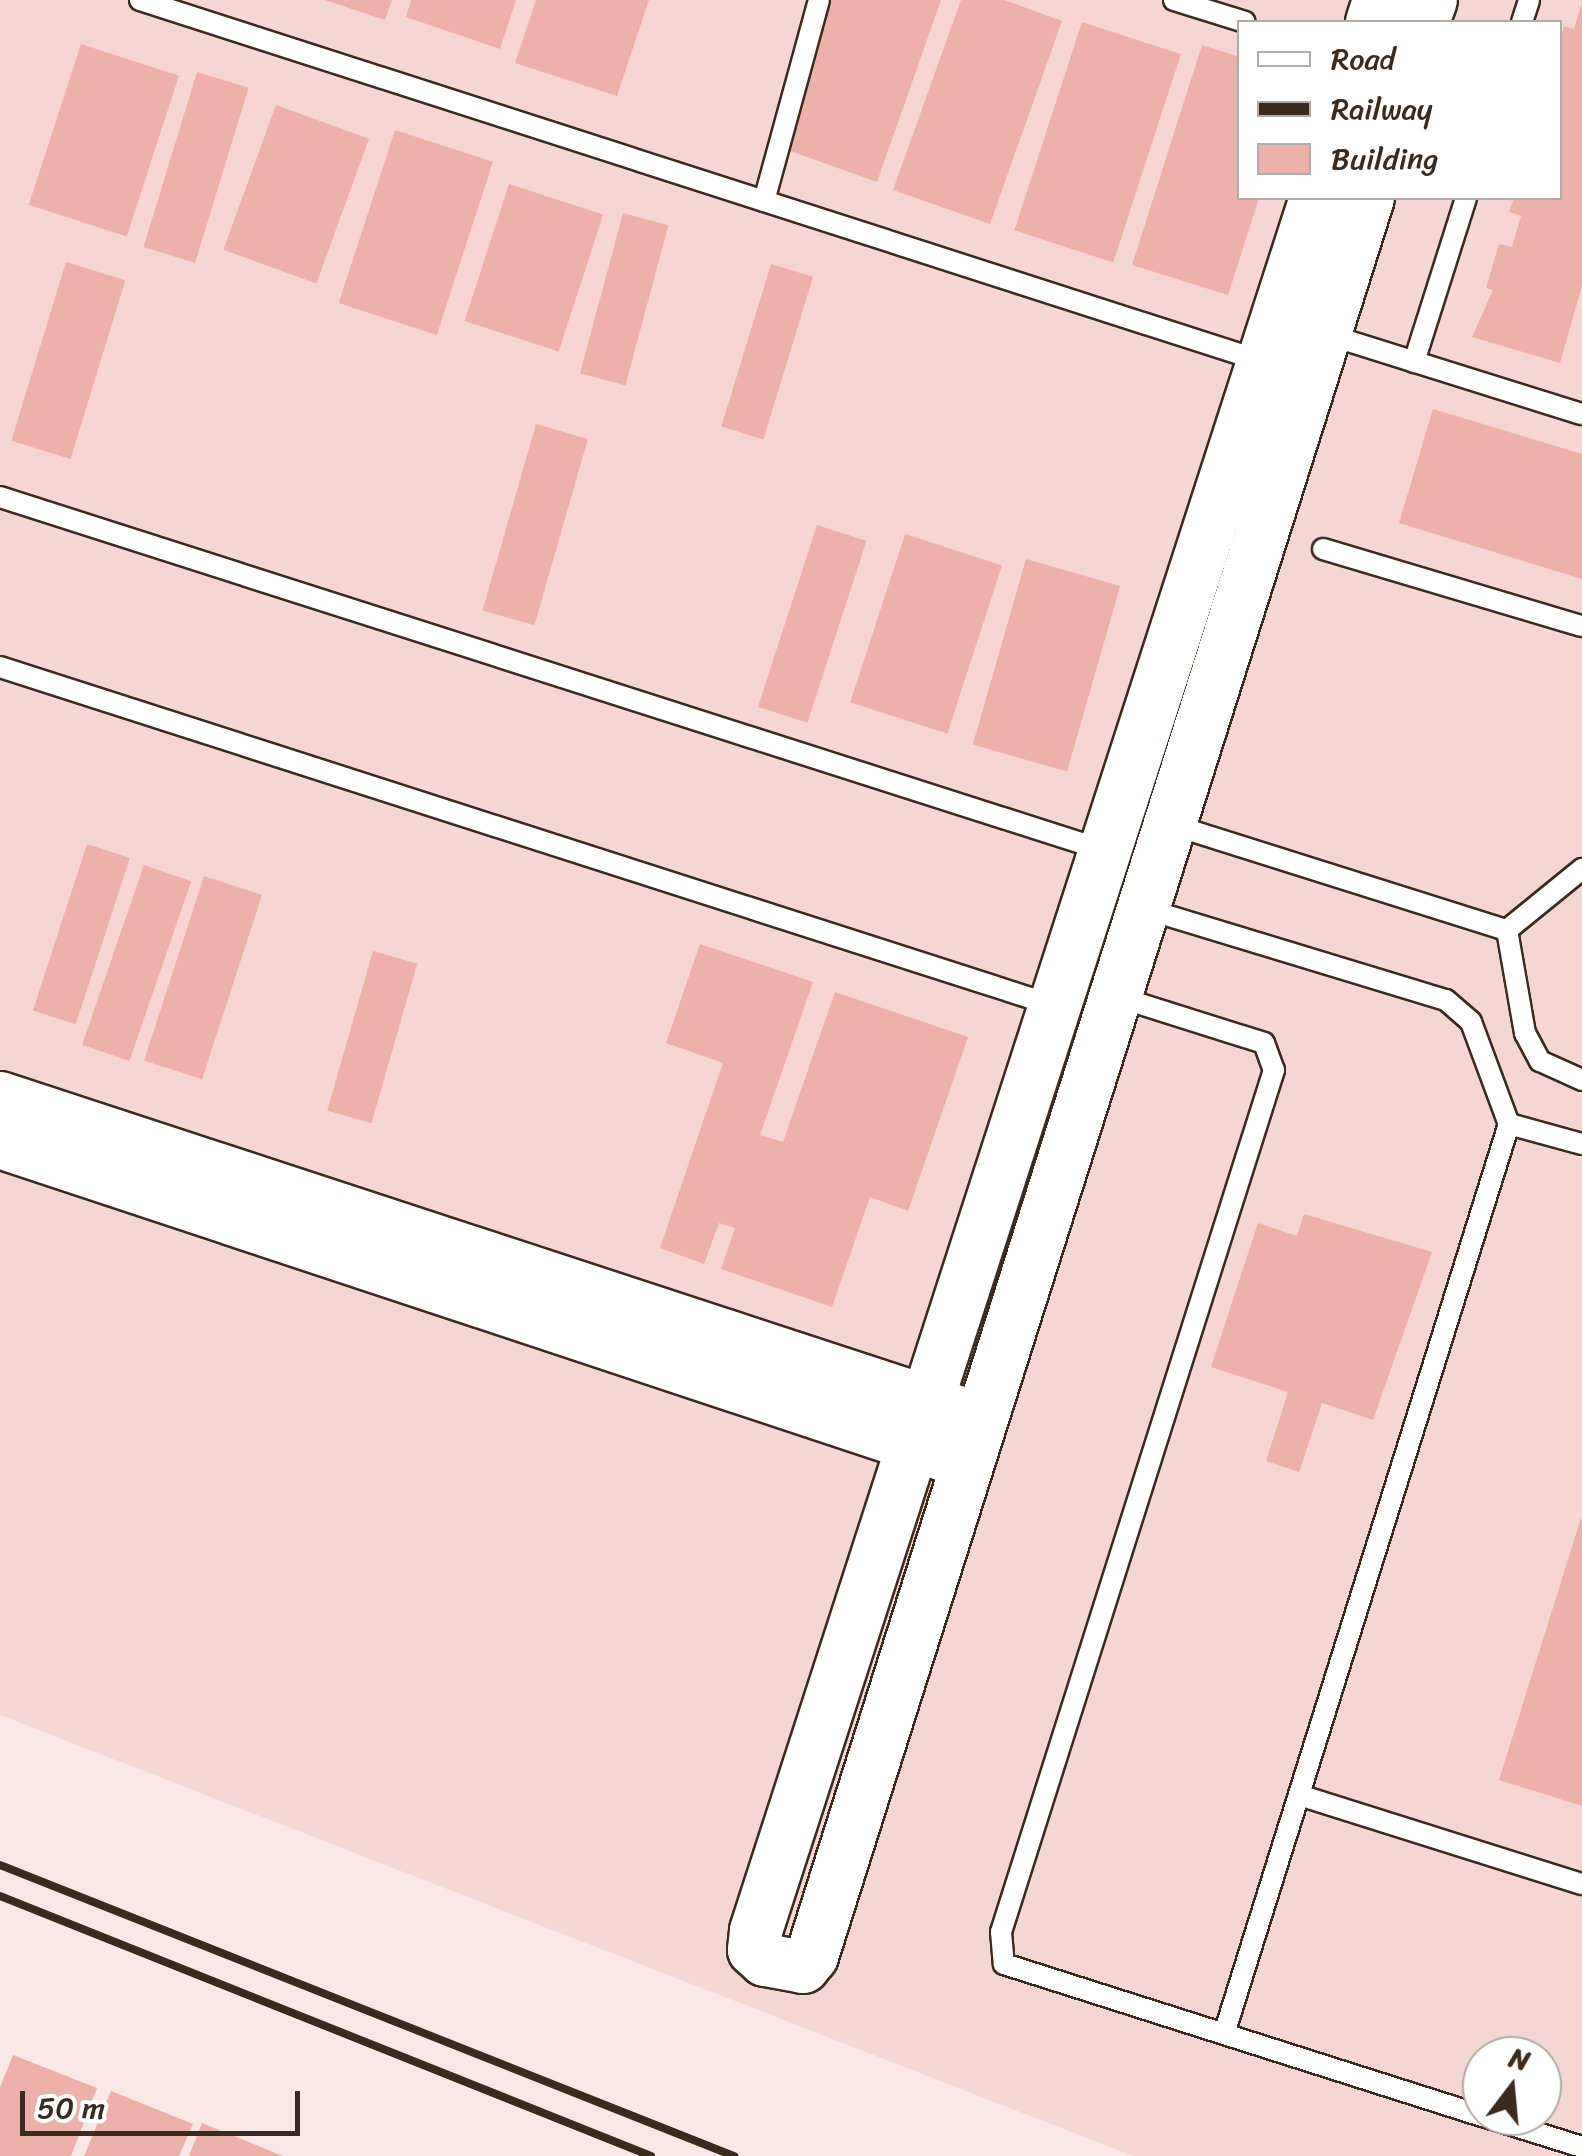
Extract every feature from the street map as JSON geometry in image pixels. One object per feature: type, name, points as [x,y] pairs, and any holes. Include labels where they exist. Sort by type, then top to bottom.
[{"type":"street","points":[[1315,200],[1263,362],[1126,858],[1113,995],[812,1956],[802,1967],[765,1960],[754,1950],[756,1931],[1055,1006],[1126,858],[1325,334],[1367,200]]},
{"type":"street","points":[[0,1098],[971,1441]]},
{"type":"street","points":[[0,1142],[920,1423]]},
{"type":"lane","points":[[140,0],[1263,362]]},
{"type":"lane","points":[[764,202],[819,0]]},
{"type":"lane","points":[[1174,0],[1239,20]]},
{"type":"lane","points":[[1414,362],[1465,200]]},
{"type":"lane","points":[[1325,334],[1582,414]]},
{"type":"lane","points":[[0,496],[1126,858],[1446,1000],[1471,1022],[1510,1124],[1224,2034]]},
{"type":"lane","points":[[1323,548],[1582,626]]},
{"type":"lane","points":[[0,667],[1055,1006]]},
{"type":"lane","points":[[1126,858],[1508,930]]},
{"type":"lane","points":[[1508,930],[1582,869]]},
{"type":"lane","points":[[1508,930],[1525,1033],[1540,1061],[1582,1080]]},
{"type":"lane","points":[[1113,995],[1264,1043],[1274,1070],[1001,1932],[1004,1964],[1462,2110]]},
{"type":"lane","points":[[1510,1124],[1582,1144]]},
{"type":"lane","points":[[1299,1795],[1582,1884]]},
{"type":"lane","points":[[1547,2136],[1582,2147]]},
{"type":"shaded area","points":[[0,0],[1582,0],[1582,2156],[1133,2156],[0,1715]]},
{"type":"building","points":[[325,0],[392,0],[385,20]]},
{"type":"building","points":[[411,0],[516,0],[500,49],[406,17]]},
{"type":"building","points":[[536,0],[649,0],[617,96],[515,63]]},
{"type":"building","points":[[831,0],[941,0],[877,182],[779,147]]},
{"type":"building","points":[[961,0],[1004,0],[1062,21],[990,224],[893,190]]},
{"type":"building","points":[[1582,3],[1582,286],[1560,363],[1472,337],[1493,290],[1486,288],[1499,244],[1512,247],[1521,216],[1509,212],[1513,200],[1562,200],[1562,33],[1564,26],[1574,29]]},
{"type":"building","points":[[1082,22],[1181,54],[1113,262],[1014,230]]},
{"type":"building","points":[[81,44],[179,76],[127,237],[29,205]]},
{"type":"building","points":[[1202,45],[1237,56],[1237,200],[1258,200],[1228,295],[1132,265]]},
{"type":"building","points":[[197,72],[249,88],[195,263],[143,247]]},
{"type":"building","points":[[276,105],[369,139],[316,284],[223,250]]},
{"type":"building","points":[[395,130],[493,162],[437,335],[339,303]]},
{"type":"building","points":[[509,184],[603,215],[559,352],[465,321]]},
{"type":"building","points":[[623,213],[668,225],[625,386],[580,373]]},
{"type":"building","points":[[66,262],[125,280],[71,459],[11,441]]},
{"type":"building","points":[[771,264],[813,277],[763,439],[721,427]]},
{"type":"building","points":[[1433,409],[1582,454],[1582,579],[1399,523]]},
{"type":"building","points":[[536,424],[588,439],[534,625],[483,610]]},
{"type":"building","points":[[817,525],[866,541],[807,723],[758,707]]},
{"type":"building","points":[[905,534],[1002,566],[947,734],[850,702]]},
{"type":"building","points":[[1026,559],[1120,586],[1067,772],[973,745]]},
{"type":"building","points":[[87,844],[130,858],[76,1024],[33,1010]]},
{"type":"building","points":[[144,865],[191,881],[129,1061],[82,1045]]},
{"type":"building","points":[[204,876],[262,895],[202,1079],[144,1061]]},
{"type":"building","points":[[700,944],[813,982],[760,1135],[783,1142],[835,992],[968,1037],[908,1211],[870,1197],[832,1307],[721,1269],[735,1228],[719,1223],[704,1264],[660,1248],[723,1063],[666,1043]]},
{"type":"building","points":[[373,951],[417,964],[371,1123],[327,1111]]},
{"type":"building","points":[[1304,1214],[1432,1252],[1373,1420],[1322,1403],[1299,1472],[1266,1461],[1288,1392],[1211,1367],[1258,1223],[1297,1236]]},
{"type":"building","points":[[1582,1518],[1582,1806],[1499,1780]]},
{"type":"building","points":[[13,2055],[97,2088],[71,2156],[0,2156],[0,2087]]},
{"type":"building","points":[[111,2091],[193,2124],[179,2156],[84,2156]]},
{"type":"building","points":[[202,2123],[283,2156],[189,2156]]},
{"type":"railway","points":[[0,1865],[734,2156]]},
{"type":"railway","points":[[0,1896],[651,2156]]}]
